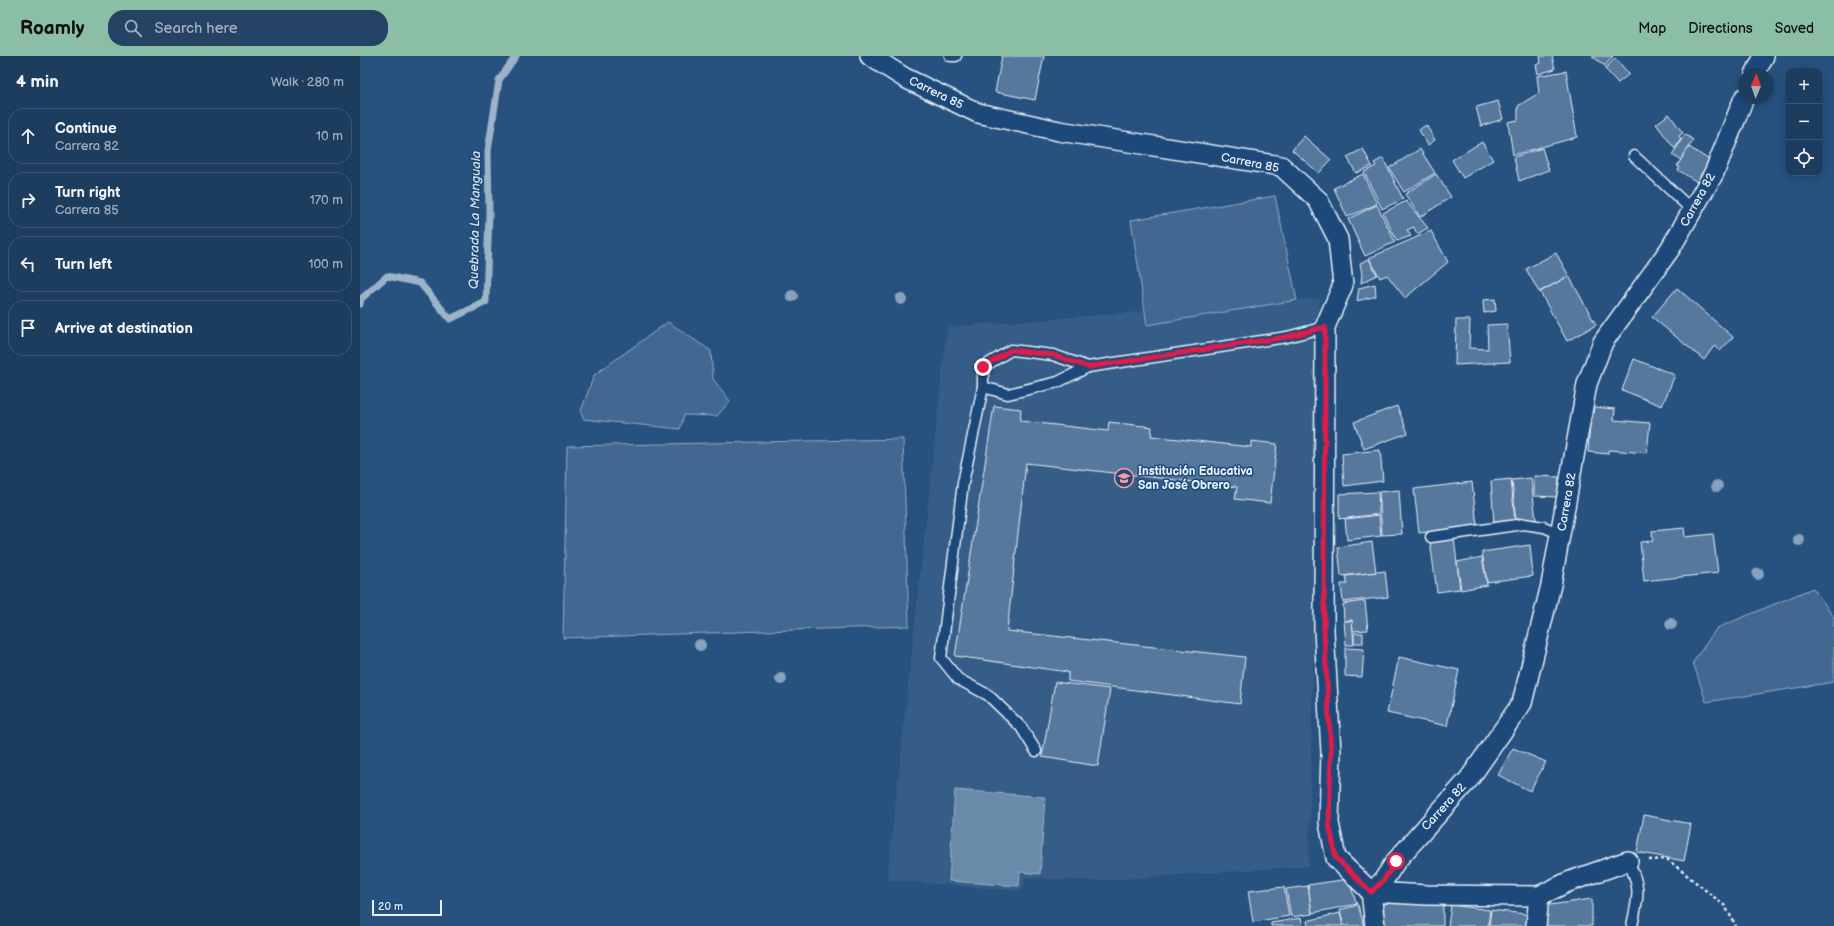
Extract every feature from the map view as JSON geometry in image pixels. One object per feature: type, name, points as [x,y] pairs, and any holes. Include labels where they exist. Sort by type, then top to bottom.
[{"type":"street","name":"Carrera 85","points":[[870,56],[905,78],[978,113],[1059,131],[1281,166],[1318,200],[1338,239],[1343,286],[1325,327],[1324,631],[1331,752],[1329,823],[1336,858],[1371,892]]},
{"type":"street","points":[[1758,68],[1764,56]]},
{"type":"street","name":"Carrera 82","points":[[1371,892],[1383,881],[1396,861],[1469,779],[1522,703],[1551,585],[1587,384],[1603,342],[1670,249],[1714,173],[1742,104]]},
{"type":"street","points":[[1375,926],[1371,892],[1539,896],[1568,882],[1628,861]]},
{"type":"street","points":[[1536,926],[1539,896]]},
{"type":"lane","points":[[950,56],[956,56]]},
{"type":"lane","points":[[1634,156],[1692,210]]},
{"type":"lane","points":[[983,387],[1008,394],[1058,382],[1088,367],[1286,337],[1325,327]]},
{"type":"lane","points":[[1036,751],[1021,727],[988,695],[958,679],[942,658],[963,483],[983,387],[983,367],[1011,350],[1053,355],[1088,367]]},
{"type":"lane","points":[[1431,537],[1524,524],[1544,527],[1561,534]]},
{"type":"lane","points":[[1628,861],[1639,890],[1632,926]]},
{"type":"path","points":[[1628,861],[1667,859],[1725,906],[1736,926]]},
{"type":"shaded area","points":[[1275,196],[1297,300],[1147,325],[1131,220]]},
{"type":"shaded area","name":"Institución Educativa San José Obrero","points":[[1320,298],[1309,866],[1094,881],[1025,878],[1022,891],[887,880],[947,327]]},
{"type":"shaded area","points":[[668,322],[711,351],[713,379],[730,401],[717,416],[684,415],[680,429],[583,419],[581,411],[594,375]]},
{"type":"shaded area","points":[[903,439],[909,626],[563,638],[567,446]]},
{"type":"shaded area","points":[[1813,588],[1834,617],[1834,682],[1706,702],[1693,662],[1717,628]]},
{"type":"shaded area","points":[[955,790],[1045,797],[1040,874],[1020,872],[1019,886],[949,881]]},
{"type":"building","points":[[1002,56],[1044,56],[1035,100],[995,92]]},
{"type":"building","points":[[1540,56],[1552,56],[1555,69],[1538,74],[1536,65],[1541,63]]},
{"type":"building","points":[[1592,56],[1613,56],[1605,66]]},
{"type":"building","points":[[1615,58],[1629,74],[1618,83],[1605,69]]},
{"type":"building","points":[[1566,71],[1577,137],[1513,155],[1508,122],[1518,120],[1518,106],[1539,93],[1537,76]]},
{"type":"building","points":[[1498,101],[1503,119],[1481,126],[1476,107]]},
{"type":"building","points":[[1669,114],[1683,133],[1679,136],[1681,139],[1675,149],[1656,124]]},
{"type":"building","points":[[1426,125],[1435,140],[1428,145],[1419,130]]},
{"type":"building","points":[[1685,134],[1693,140],[1681,160],[1672,155]]},
{"type":"building","points":[[1304,136],[1331,160],[1319,173],[1292,150]]},
{"type":"building","points":[[1482,142],[1493,160],[1463,178],[1452,160]]},
{"type":"building","points":[[1689,147],[1711,161],[1697,182],[1678,170],[1680,167],[1677,166]]},
{"type":"building","points":[[1542,148],[1549,170],[1519,181],[1514,157]]},
{"type":"building","points":[[1363,149],[1372,166],[1356,173],[1347,157]]},
{"type":"building","points":[[1420,149],[1435,173],[1404,192],[1389,168]]},
{"type":"building","points":[[1383,158],[1403,199],[1382,209],[1364,172],[1376,166],[1374,163]]},
{"type":"building","points":[[1363,174],[1377,204],[1347,217],[1334,188]]},
{"type":"building","points":[[1436,174],[1451,197],[1420,217],[1405,194]]},
{"type":"building","points":[[1406,201],[1428,228],[1417,234],[1414,227],[1407,230],[1411,236],[1397,241],[1383,213]]},
{"type":"building","points":[[1377,205],[1395,242],[1365,256],[1348,219]]},
{"type":"building","points":[[1431,231],[1448,262],[1405,298],[1387,275],[1380,278],[1369,258]]},
{"type":"building","points":[[1556,253],[1569,276],[1539,292],[1526,269]]},
{"type":"building","points":[[1369,259],[1377,275],[1361,283],[1362,274],[1360,263]]},
{"type":"building","points":[[1569,276],[1596,325],[1567,341],[1540,292]]},
{"type":"building","points":[[1375,284],[1376,296],[1357,301],[1359,288]]},
{"type":"building","points":[[1677,288],[1733,337],[1720,351],[1714,346],[1704,360],[1652,317]]},
{"type":"building","points":[[1495,299],[1496,311],[1484,313],[1483,300]]},
{"type":"building","points":[[1456,320],[1470,320],[1469,348],[1488,349],[1487,325],[1507,324],[1510,362],[1455,365]]},
{"type":"building","points":[[1634,359],[1675,375],[1662,406],[1622,390]]},
{"type":"building","points":[[994,406],[1021,409],[1020,421],[1108,431],[1109,422],[1152,427],[1151,436],[1251,447],[1251,441],[1277,444],[1270,503],[1235,499],[1237,487],[1026,463],[1007,631],[1245,657],[1240,704],[1068,681],[1068,672],[955,656]]},
{"type":"building","points":[[1397,406],[1408,433],[1364,449],[1354,422]]},
{"type":"building","points":[[1594,407],[1615,409],[1614,420],[1650,423],[1647,453],[1608,450],[1608,454],[1588,452],[1590,419],[1592,419]]},
{"type":"building","points":[[1380,450],[1383,481],[1344,486],[1342,454]]},
{"type":"building","points":[[1534,476],[1559,477],[1558,497],[1534,496]]},
{"type":"building","points":[[1531,478],[1536,520],[1516,522],[1512,480]]},
{"type":"building","points":[[1511,479],[1515,522],[1494,524],[1491,481]]},
{"type":"building","points":[[1472,482],[1477,526],[1419,533],[1414,489]]},
{"type":"building","points":[[1399,490],[1402,534],[1382,535],[1379,492]]},
{"type":"building","points":[[1378,492],[1379,514],[1339,519],[1339,494]]},
{"type":"building","points":[[1379,515],[1381,536],[1347,540],[1345,519]]},
{"type":"building","points":[[1684,528],[1685,537],[1713,534],[1718,573],[1644,581],[1640,542],[1653,541],[1652,531]]},
{"type":"building","points":[[1454,538],[1460,589],[1437,592],[1430,541]]},
{"type":"building","points":[[1372,542],[1376,572],[1341,576],[1338,547]]},
{"type":"building","points":[[1530,545],[1533,576],[1487,582],[1482,552]]},
{"type":"building","points":[[1482,557],[1487,585],[1461,590],[1457,562]]},
{"type":"building","points":[[1385,571],[1388,597],[1343,602],[1341,584],[1347,584],[1346,576]]},
{"type":"building","points":[[1365,601],[1368,630],[1353,631],[1352,620],[1344,621],[1343,604]]},
{"type":"building","points":[[1344,621],[1352,621],[1354,645],[1346,645]]},
{"type":"building","points":[[1354,633],[1363,633],[1363,643],[1354,643]]},
{"type":"building","points":[[1345,648],[1364,649],[1362,677],[1345,676]]},
{"type":"building","points":[[1399,657],[1459,670],[1447,726],[1387,713]]},
{"type":"building","points":[[1055,682],[1110,689],[1098,766],[1042,757]]},
{"type":"building","points":[[1513,748],[1546,762],[1530,791],[1498,775]]},
{"type":"building","points":[[1644,815],[1691,824],[1684,861],[1637,852]]},
{"type":"building","points":[[1348,879],[1357,904],[1312,913],[1308,885]]},
{"type":"building","points":[[1308,886],[1312,914],[1291,917],[1286,889]]},
{"type":"building","points":[[1284,887],[1289,916],[1253,922],[1248,891]]},
{"type":"building","points":[[1592,899],[1592,926],[1542,926],[1543,906]]},
{"type":"building","points":[[1384,902],[1443,904],[1443,926],[1383,926]]},
{"type":"building","points":[[1358,905],[1364,926],[1344,926],[1340,910]]},
{"type":"building","points":[[1451,905],[1490,910],[1488,926],[1448,926]]},
{"type":"building","points":[[1491,910],[1533,915],[1532,926],[1489,926]]},
{"type":"building","points":[[1340,913],[1343,926],[1308,926],[1307,921]]},
{"type":"building","points":[[1301,918],[1303,926],[1271,926],[1271,923]]},
{"type":"waterway","name":"Quebrada La Manguala","points":[[360,304],[361,299],[387,276],[420,283],[450,319],[486,302],[489,213],[488,151],[499,80],[516,56]]},
{"type":"place","name":"Institución Educativa San José Obrero","points":[[1124,478]]},
{"type":"route","points":[[983,367],[1011,350],[1053,355],[1088,367],[1286,337],[1325,327],[1324,631],[1331,752],[1329,823],[1336,858],[1371,892],[1383,881],[1396,861]]}]
